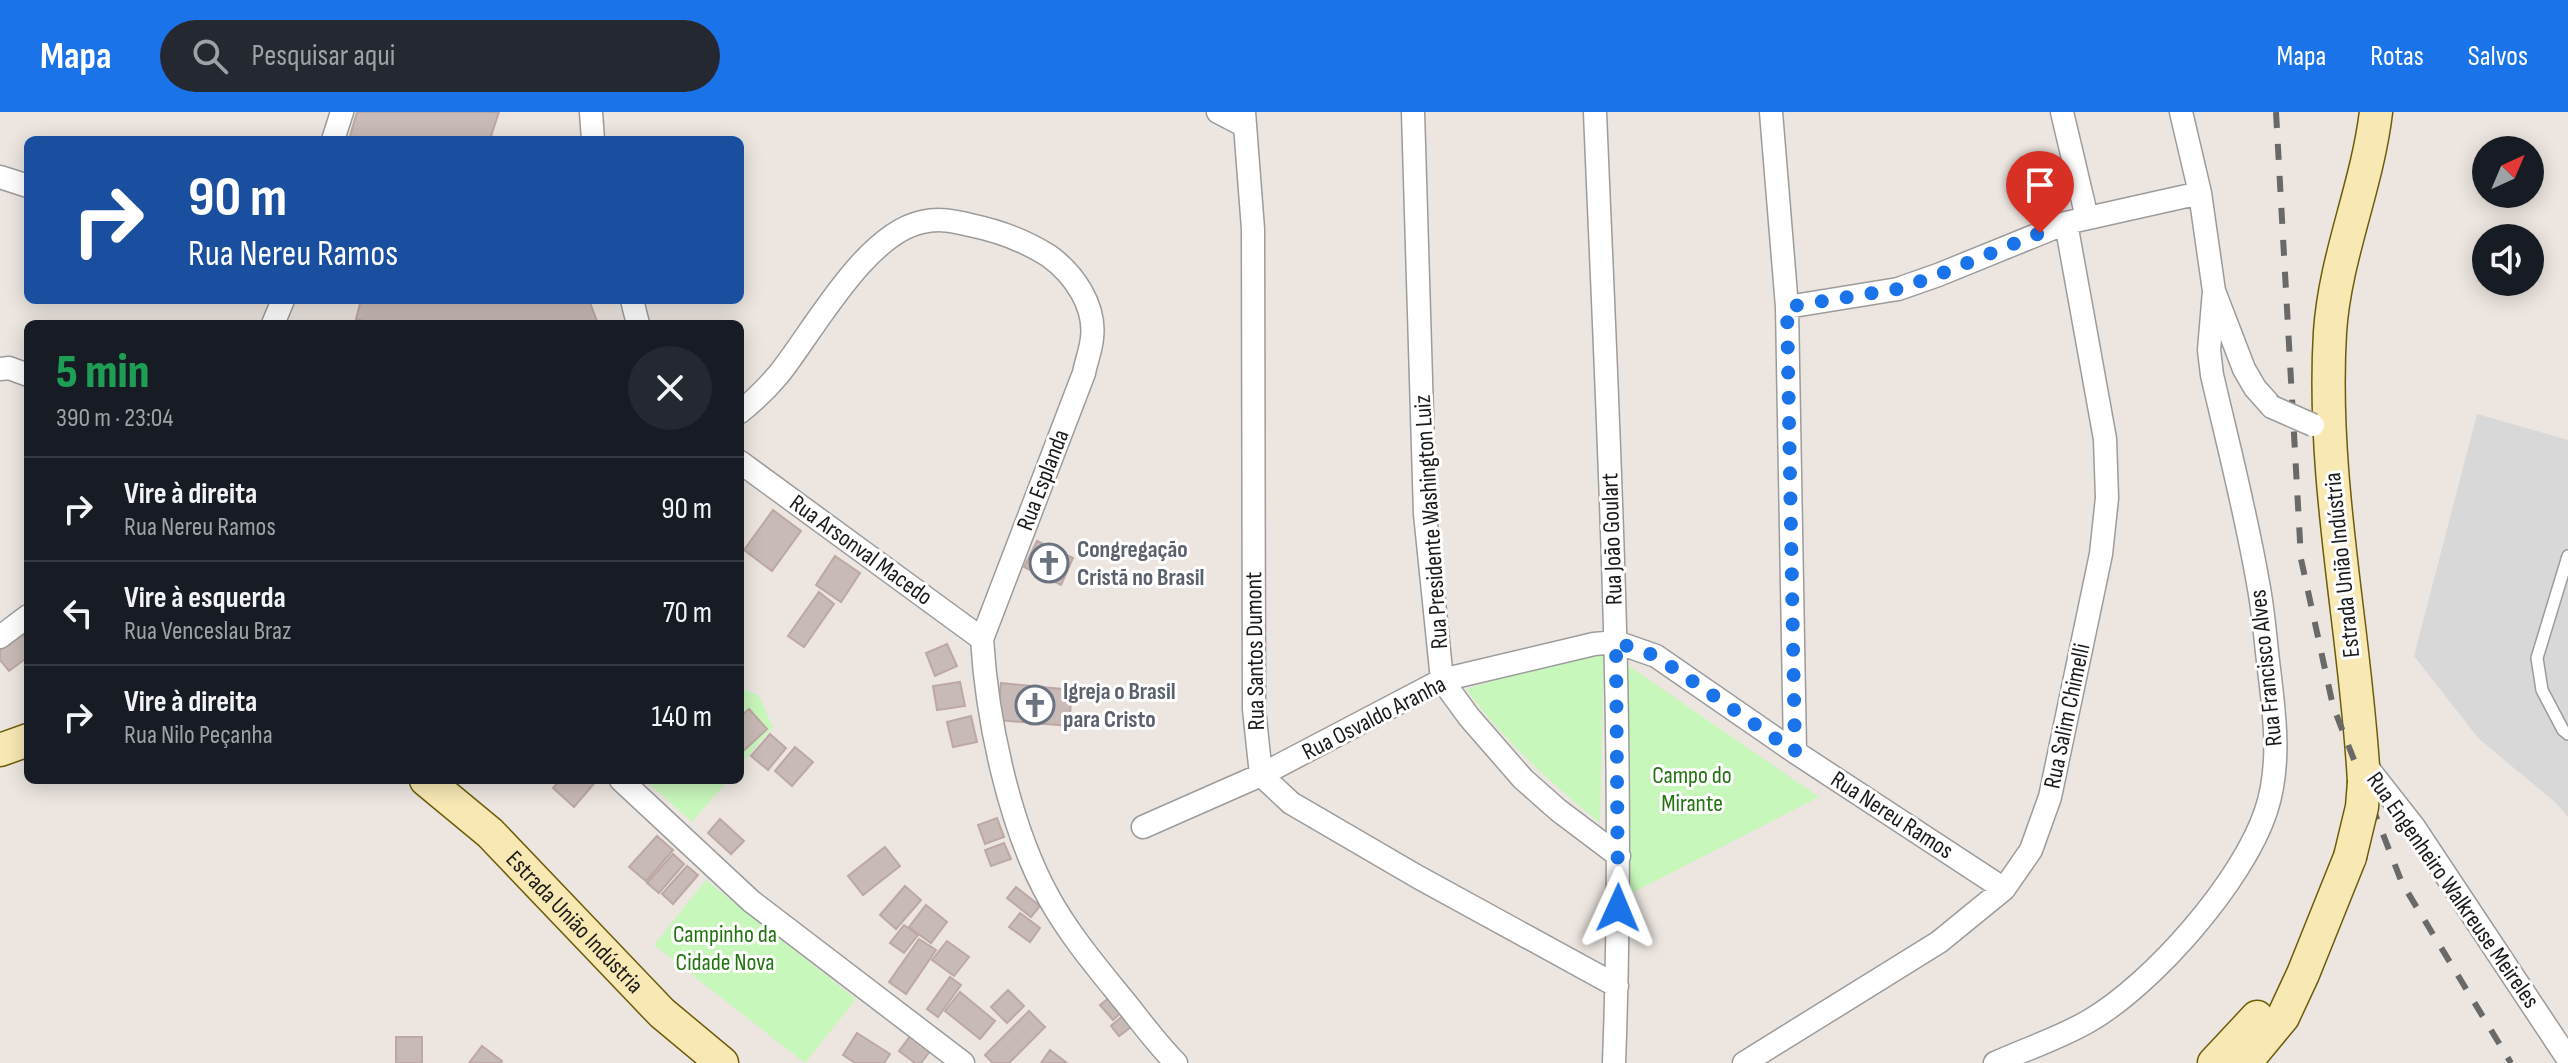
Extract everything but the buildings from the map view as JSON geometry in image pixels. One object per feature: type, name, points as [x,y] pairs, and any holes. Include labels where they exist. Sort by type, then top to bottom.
[{"type":"main road","name":"Estrada União Indústria","points":[[2245,1063],[2283,1017],[2303,974],[2350,857],[2362,807],[2364,772],[2331,464],[2321,428],[2337,281],[2371,148],[2376,112]]},
{"type":"main road","name":"Estrada União Indústria","points":[[2371,148],[2388,112]]},
{"type":"main road","points":[[0,750],[24,741]]},
{"type":"main road","name":"Estrada União Indústria","points":[[431,784],[490,833],[662,1013],[722,1063]]},
{"type":"main road","name":"Estrada União Indústria","points":[[2214,1063],[2273,997],[2303,974]]},
{"type":"street","points":[[334,136],[342,112]]},
{"type":"street","points":[[591,112],[593,136]]},
{"type":"street","points":[[1218,112],[1244,119]]},
{"type":"street","name":"Rua Presidente Washington Luiz","points":[[1413,112],[1425,514],[1442,680],[1469,717],[1523,779],[1619,856]]},
{"type":"street","name":"Rua João Goulart","points":[[1595,112],[1616,642],[1619,856],[1614,1063]]},
{"type":"street","points":[[1771,112],[1787,307],[1795,752]]},
{"type":"street","name":"Rua Salim Chimelli","points":[[1744,1063],[1939,942],[2004,889],[2031,850],[2050,797],[2101,554],[2107,498],[2105,439],[2062,112]]},
{"type":"street","points":[[2181,112],[2200,193],[2214,291],[2244,369],[2255,388],[2272,407],[2321,428]]},
{"type":"street","name":"Rua Santos Dumont","points":[[1244,119],[1253,229],[1254,709],[1261,775]]},
{"type":"street","points":[[0,177],[24,185]]},
{"type":"street","points":[[1787,307],[1898,289],[2076,221],[2200,193]]},
{"type":"street","name":"Rua Esplanda","points":[[744,409],[779,373],[874,250],[895,234],[920,222],[943,219],[997,231],[1030,244],[1053,259],[1077,284],[1091,311],[1092,336],[1084,373],[982,639],[985,686],[1010,797],[1027,848],[1048,896],[1071,934],[1176,1063]]},
{"type":"street","name":"Rua Francisco Alves","points":[[1995,1063],[2087,1022],[2126,997],[2164,961],[2229,881],[2245,858],[2267,809],[2275,761],[2274,715],[2259,586],[2212,375],[2209,350],[2214,291]]},
{"type":"street","points":[[0,369],[9,368],[24,374]]},
{"type":"street","name":"Rua Arsonval Macedo","points":[[744,465],[982,639]]},
{"type":"street","points":[[0,637],[24,619]]},
{"type":"street","name":"Rua Osvaldo Aranha","points":[[1143,827],[1261,775],[1442,680],[1594,644],[1616,642]]},
{"type":"street","name":"Rua Nereu Ramos","points":[[1616,642],[1656,656],[1795,752],[2004,889]]},
{"type":"street","name":"Rua Engenheiro Walkreuse Meireles","points":[[2364,772],[2414,827],[2568,1059]]},
{"type":"street","points":[[1261,775],[1291,803],[1617,986]]},
{"type":"street","points":[[625,784],[751,901],[963,1063]]},
{"type":"lane","points":[[2568,556],[2537,658],[2542,690],[2568,734]]},
{"type":"shaded area","points":[[2477,414],[2568,440],[2568,817],[2556,803],[2479,739],[2414,656]]},
{"type":"green space","name":"Campo do Mirante","points":[[1604,655],[1600,823],[1528,760],[1466,689],[1547,665]]},
{"type":"green space","name":"Campo do Mirante","points":[[1626,664],[1819,797],[1630,894],[1625,842]]},
{"type":"green space","points":[[744,689],[759,696],[773,727],[744,760]]},
{"type":"green space","points":[[649,784],[725,784],[692,822]]},
{"type":"green space","name":"Campinho da Cidade Nova","points":[[706,880],[856,999],[805,1063],[654,945]]},
{"type":"railway","points":[[2276,112],[2301,559],[2333,706],[2402,883],[2511,1063]]},
{"type":"place","name":"Congregação Cristã no Brasil","points":[[1049,563]]},
{"type":"place","name":"Igreja o Brasil para Cristo","points":[[1035,705]]},
{"type":"route","points":[[1618,908],[1616,642],[1656,656],[1795,752],[1787,307],[1898,289],[2040,233]]}]
